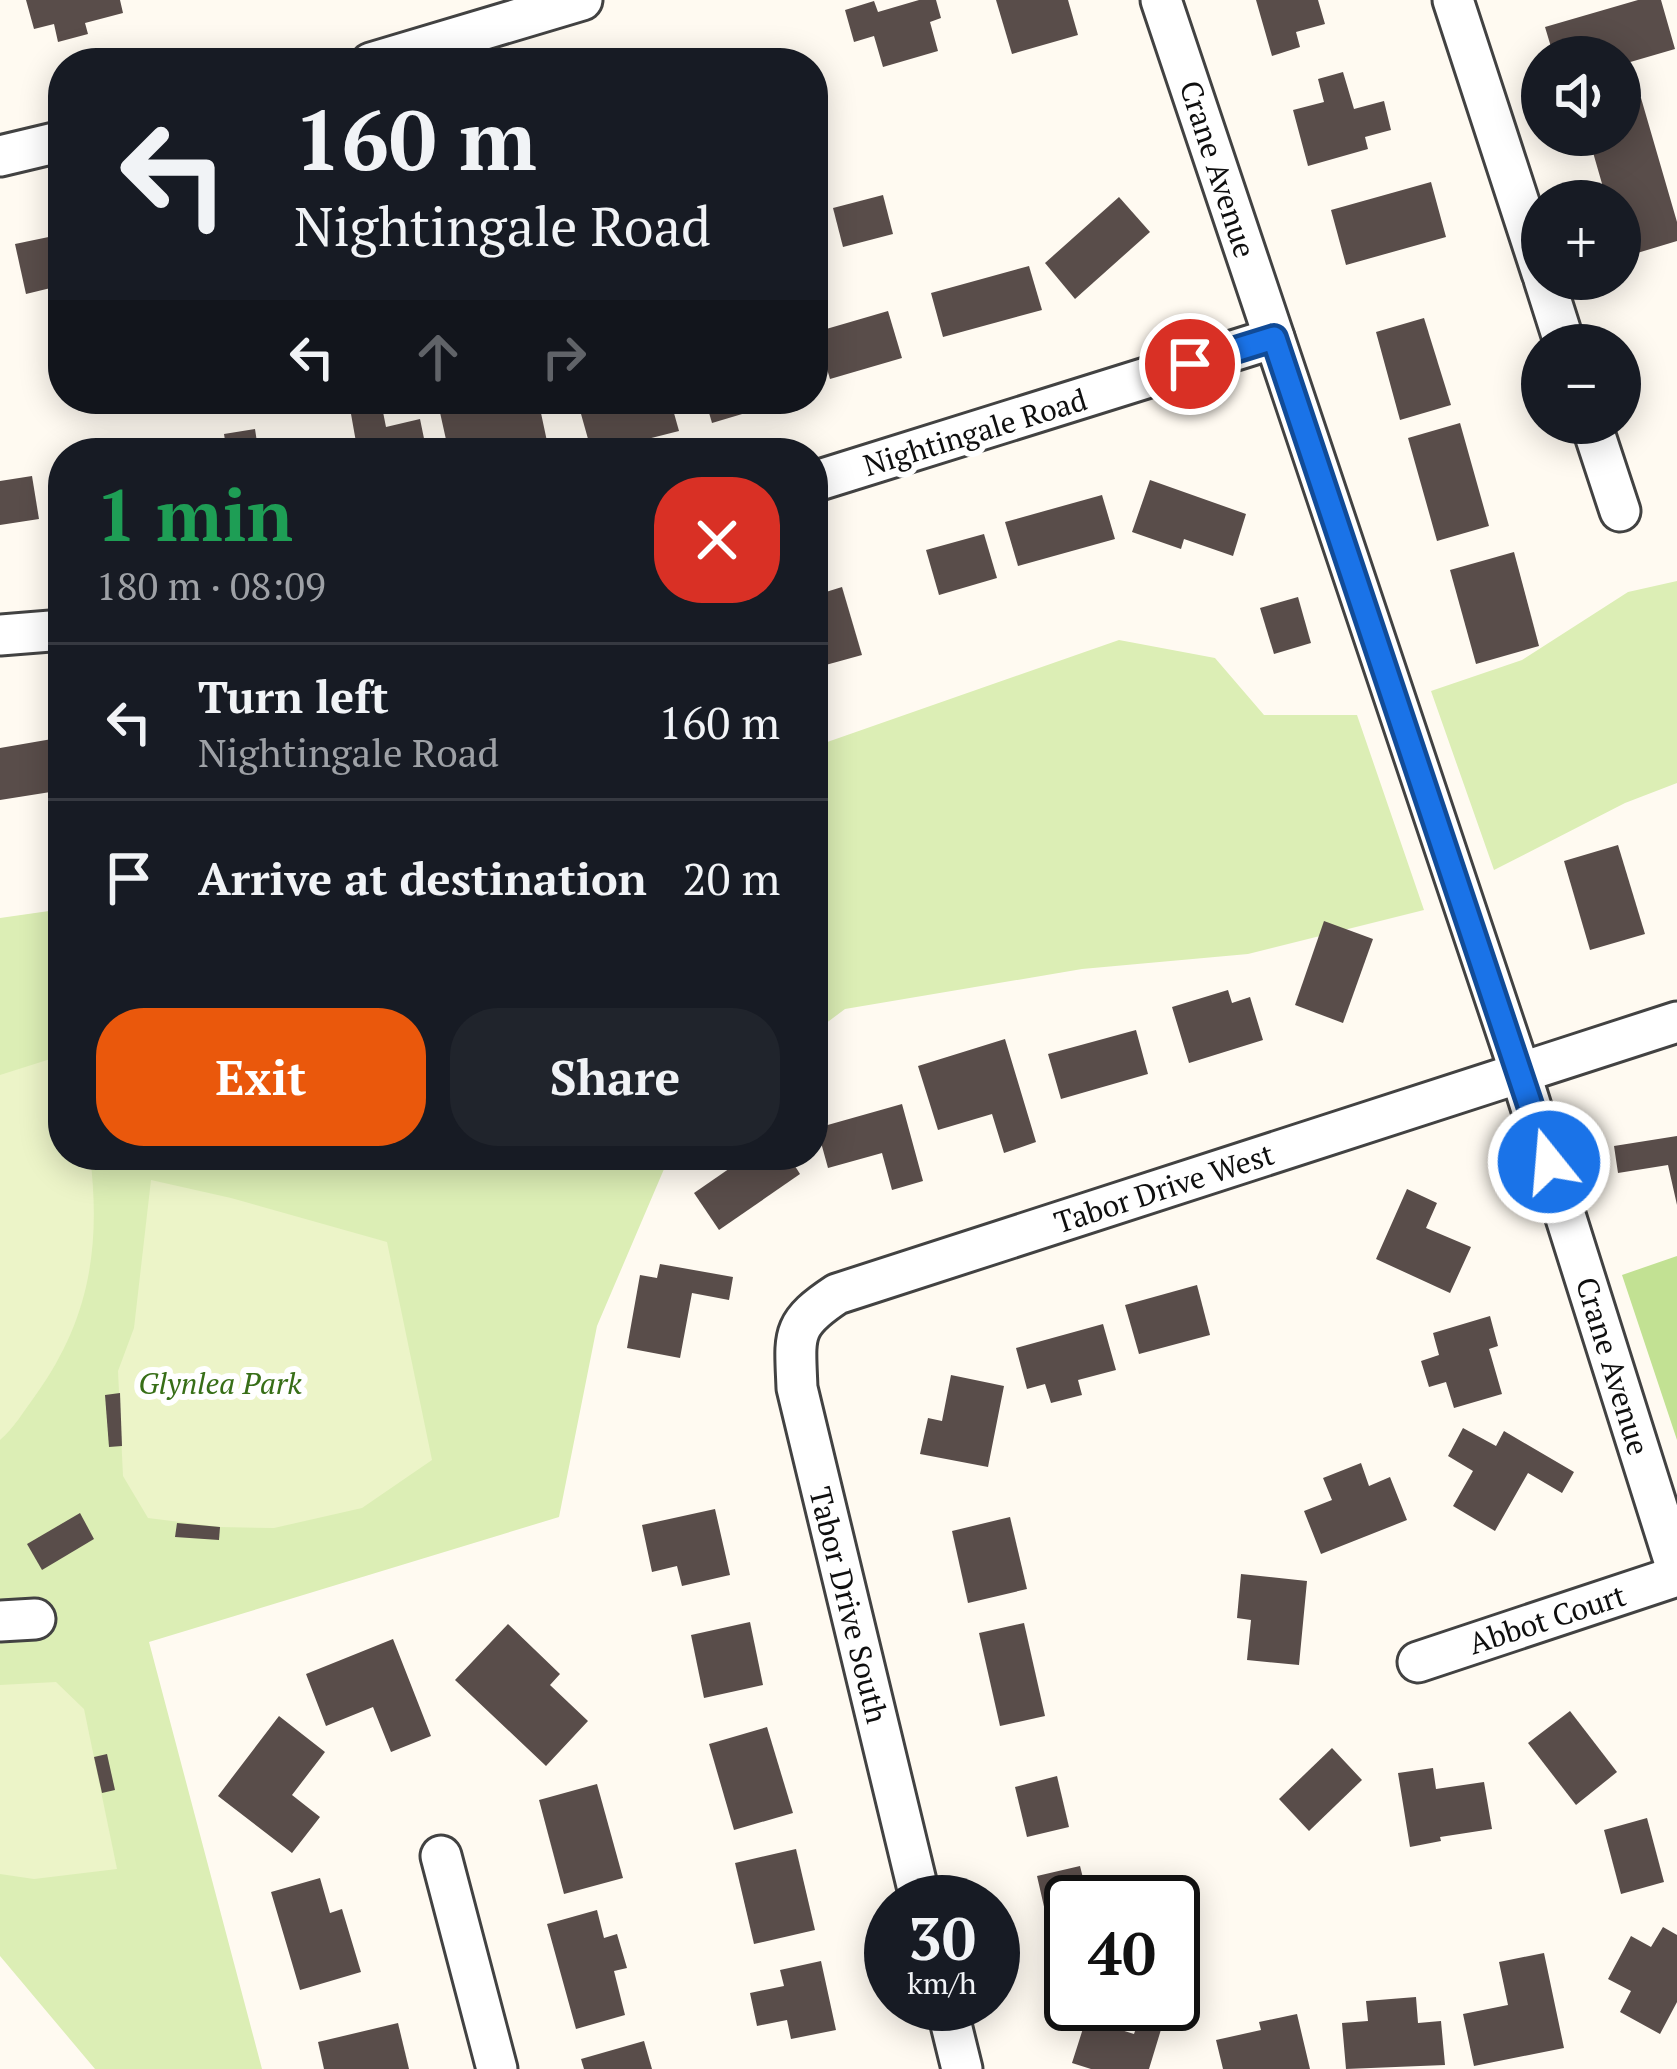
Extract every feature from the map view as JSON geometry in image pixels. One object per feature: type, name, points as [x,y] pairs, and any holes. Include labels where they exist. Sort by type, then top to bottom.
[{"type":"street","points":[[421,48],[582,0]]},
{"type":"street","name":"Crane Avenue","points":[[1161,0],[1520,1072],[1677,1573]]},
{"type":"street","points":[[1453,0],[1521,209]]},
{"type":"street","points":[[0,155],[48,144]]},
{"type":"street","name":"Nightingale Road","points":[[828,477],[1274,338]]},
{"type":"street","points":[[1598,444],[1619,512]]},
{"type":"street","points":[[0,635],[48,630]]},
{"type":"street","name":"Tabor Drive West","points":[[812,1311],[837,1294],[1677,1022]]},
{"type":"street","name":"Tabor Drive South","points":[[812,1311],[795,1336],[797,1388],[914,1875]]},
{"type":"street","name":"Abbot Court","points":[[1418,1662],[1677,1573]]},
{"type":"street","points":[[441,1856],[497,2069]]},
{"type":"street","points":[[953,2031],[962,2069]]},
{"type":"green space","points":[[1677,581],[1677,783],[1625,803],[1494,870],[1431,691],[1522,660],[1628,592]]},
{"type":"green space","points":[[1119,640],[1215,658],[1264,715],[1357,715],[1424,910],[1248,954],[1082,969],[845,1009],[828,1022],[828,742]]},
{"type":"green space","name":"Glynlea Park","points":[[48,911],[48,1170],[664,1170],[597,1326],[559,1517],[149,1642],[262,2069],[95,2069],[0,1956],[0,918]]},
{"type":"green space","points":[[48,1060],[48,1170],[91,1170],[94,1220],[87,1281],[68,1339],[54,1368],[0,1440],[0,1075]]},
{"type":"green space","points":[[151,1180],[387,1242],[432,1460],[362,1508],[274,1528],[148,1518],[123,1476],[118,1371],[134,1328]]},
{"type":"green space","points":[[1677,1256],[1677,1440],[1622,1275]]},
{"type":"green space","points":[[56,1682],[84,1709],[117,1869],[34,1879],[0,1874],[0,1685]]},
{"type":"building","points":[[26,0],[120,0],[123,13],[85,23],[88,34],[58,42],[54,24],[34,29]]},
{"type":"building","points":[[936,0],[941,18],[930,22],[938,51],[883,67],[874,36],[854,42],[845,10],[874,1],[878,12]]},
{"type":"building","points":[[996,0],[1068,0],[1078,35],[1012,54]]},
{"type":"building","points":[[1256,0],[1318,0],[1325,24],[1296,32],[1300,47],[1272,56]]},
{"type":"building","points":[[1638,0],[1661,0],[1675,49],[1641,59],[1641,36],[1548,36],[1545,27]]},
{"type":"building","points":[[1343,72],[1354,109],[1384,101],[1391,130],[1365,137],[1368,149],[1308,166],[1293,110],[1324,102],[1318,79]]},
{"type":"building","points":[[1641,98],[1677,222],[1677,241],[1641,252],[1641,180],[1601,180],[1594,156],[1641,156]]},
{"type":"building","points":[[1431,182],[1446,237],[1346,265],[1331,210]]},
{"type":"building","points":[[883,195],[893,234],[843,247],[833,208]]},
{"type":"building","points":[[1119,197],[1150,232],[1075,299],[1045,263]]},
{"type":"building","points":[[48,237],[48,289],[26,294],[15,244]]},
{"type":"building","points":[[1029,266],[1042,310],[943,337],[931,293]]},
{"type":"building","points":[[888,311],[902,358],[830,379],[828,328]]},
{"type":"building","points":[[1424,318],[1451,405],[1400,420],[1376,332]]},
{"type":"building","points":[[351,414],[383,414],[386,427],[420,419],[424,438],[355,438]]},
{"type":"building","points":[[440,414],[541,414],[546,438],[446,438]]},
{"type":"building","points":[[581,414],[674,414],[679,431],[651,438],[588,438]]},
{"type":"building","points":[[709,414],[742,414],[712,423]]},
{"type":"building","points":[[1460,423],[1489,526],[1437,541],[1408,438]]},
{"type":"building","points":[[255,429],[256,438],[225,438],[224,434]]},
{"type":"building","points":[[32,476],[39,519],[0,525],[0,481]]},
{"type":"building","points":[[1150,480],[1246,514],[1233,556],[1184,539],[1181,549],[1132,532]]},
{"type":"building","points":[[1102,495],[1115,539],[1018,566],[1005,522]]},
{"type":"building","points":[[984,534],[997,578],[939,595],[926,550]]},
{"type":"building","points":[[1514,552],[1539,646],[1476,664],[1450,570]]},
{"type":"building","points":[[842,587],[862,655],[828,664],[828,591]]},
{"type":"building","points":[[1298,597],[1311,643],[1274,654],[1260,608]]},
{"type":"building","points":[[48,740],[48,792],[0,800],[0,748]]},
{"type":"building","points":[[1618,845],[1645,934],[1590,950],[1564,861]]},
{"type":"building","points":[[1324,921],[1373,939],[1343,1023],[1295,1005]]},
{"type":"building","points":[[1228,990],[1232,1003],[1250,997],[1263,1040],[1189,1063],[1172,1007]]},
{"type":"building","points":[[1136,1030],[1148,1074],[1061,1099],[1048,1054]]},
{"type":"building","points":[[1005,1039],[1036,1142],[1004,1153],[992,1114],[938,1130],[918,1066]]},
{"type":"building","points":[[902,1104],[923,1181],[892,1190],[882,1153],[828,1168],[828,1125]]},
{"type":"building","points":[[1677,1136],[1677,1205],[1668,1165],[1618,1173],[1614,1146]]},
{"type":"building","points":[[727,1170],[797,1170],[800,1174],[719,1230],[694,1193]]},
{"type":"building","points":[[1407,1189],[1437,1203],[1426,1228],[1471,1247],[1450,1293],[1376,1259]]},
{"type":"building","points":[[660,1264],[733,1277],[729,1300],[692,1293],[680,1358],[627,1348],[640,1275],[657,1278]]},
{"type":"building","points":[[1197,1285],[1210,1335],[1139,1354],[1125,1305]]},
{"type":"building","points":[[1490,1316],[1498,1346],[1489,1349],[1502,1394],[1454,1408],[1446,1382],[1429,1387],[1421,1361],[1439,1355],[1433,1333]]},
{"type":"building","points":[[1103,1324],[1116,1370],[1078,1380],[1082,1395],[1051,1403],[1045,1384],[1027,1389],[1016,1348]]},
{"type":"building","points":[[951,1375],[1004,1386],[988,1467],[920,1454],[928,1418],[942,1421]]},
{"type":"building","points":[[120,1393],[122,1446],[109,1447],[105,1395]]},
{"type":"building","points":[[1463,1428],[1496,1446],[1504,1431],[1574,1472],[1562,1493],[1528,1473],[1495,1531],[1453,1506],[1473,1471],[1448,1456]]},
{"type":"building","points":[[1361,1463],[1369,1486],[1390,1477],[1407,1520],[1321,1554],[1304,1511],[1332,1500],[1323,1478]]},
{"type":"building","points":[[715,1509],[730,1575],[682,1586],[677,1566],[652,1572],[642,1525]]},
{"type":"building","points":[[80,1513],[94,1539],[42,1570],[27,1544]]},
{"type":"building","points":[[1010,1517],[1027,1589],[968,1603],[952,1531]]},
{"type":"building","points":[[177,1523],[220,1527],[219,1540],[175,1537]]},
{"type":"building","points":[[1241,1574],[1307,1581],[1299,1665],[1247,1660],[1251,1620],[1237,1618]]},
{"type":"building","points":[[750,1622],[763,1685],[704,1698],[691,1635]]},
{"type":"building","points":[[1024,1623],[1045,1716],[1000,1726],[979,1633]]},
{"type":"building","points":[[508,1624],[560,1674],[550,1685],[588,1721],[546,1766],[455,1680]]},
{"type":"building","points":[[393,1639],[431,1736],[391,1752],[373,1707],[326,1726],[306,1674]]},
{"type":"building","points":[[1570,1711],[1617,1772],[1576,1805],[1528,1743]]},
{"type":"building","points":[[279,1716],[325,1752],[292,1795],[320,1817],[292,1853],[218,1796]]},
{"type":"building","points":[[767,1727],[793,1813],[734,1830],[709,1744]]},
{"type":"building","points":[[1332,1748],[1362,1780],[1309,1831],[1279,1799]]},
{"type":"building","points":[[107,1754],[115,1790],[102,1793],[94,1757]]},
{"type":"building","points":[[1433,1768],[1436,1789],[1484,1782],[1492,1829],[1410,1847],[1398,1773]]},
{"type":"building","points":[[1057,1776],[1069,1827],[1027,1837],[1015,1787]]},
{"type":"building","points":[[597,1784],[623,1878],[564,1894],[539,1800]]},
{"type":"building","points":[[1647,1818],[1664,1882],[1621,1894],[1604,1830]]},
{"type":"building","points":[[796,1849],[815,1930],[754,1944],[735,1863]]},
{"type":"building","points":[[1080,1866],[1082,1875],[1044,1875],[1044,1907],[1037,1876]]},
{"type":"building","points":[[320,1878],[330,1913],[342,1909],[361,1972],[300,1990],[271,1892]]},
{"type":"building","points":[[597,1910],[604,1938],[617,1934],[627,1968],[614,1971],[625,2015],[576,2029],[547,1924]]},
{"type":"building","points":[[1663,1927],[1677,1935],[1677,2002],[1660,2034],[1620,2012],[1631,1991],[1608,1979],[1631,1936],[1651,1947]]},
{"type":"building","points":[[1544,1953],[1564,2048],[1474,2066],[1463,2014],[1508,2005],[1499,1962]]},
{"type":"building","points":[[821,1961],[836,2030],[791,2039],[787,2020],[757,2026],[750,1993],[784,1986],[780,1970]]},
{"type":"building","points":[[1416,1997],[1418,2023],[1441,2021],[1445,2065],[1346,2069],[1342,2023],[1368,2021],[1366,2001]]},
{"type":"building","points":[[1297,2014],[1310,2069],[1223,2069],[1216,2040],[1261,2030],[1259,2022]]},
{"type":"building","points":[[398,2023],[409,2069],[324,2069],[318,2042]]},
{"type":"building","points":[[1082,2031],[1161,2031],[1149,2069],[1091,2069],[1072,2063]]},
{"type":"building","points":[[644,2041],[652,2069],[584,2069],[581,2059]]},
{"type":"route","points":[[1190,364],[1274,338],[1549,1162]]}]
